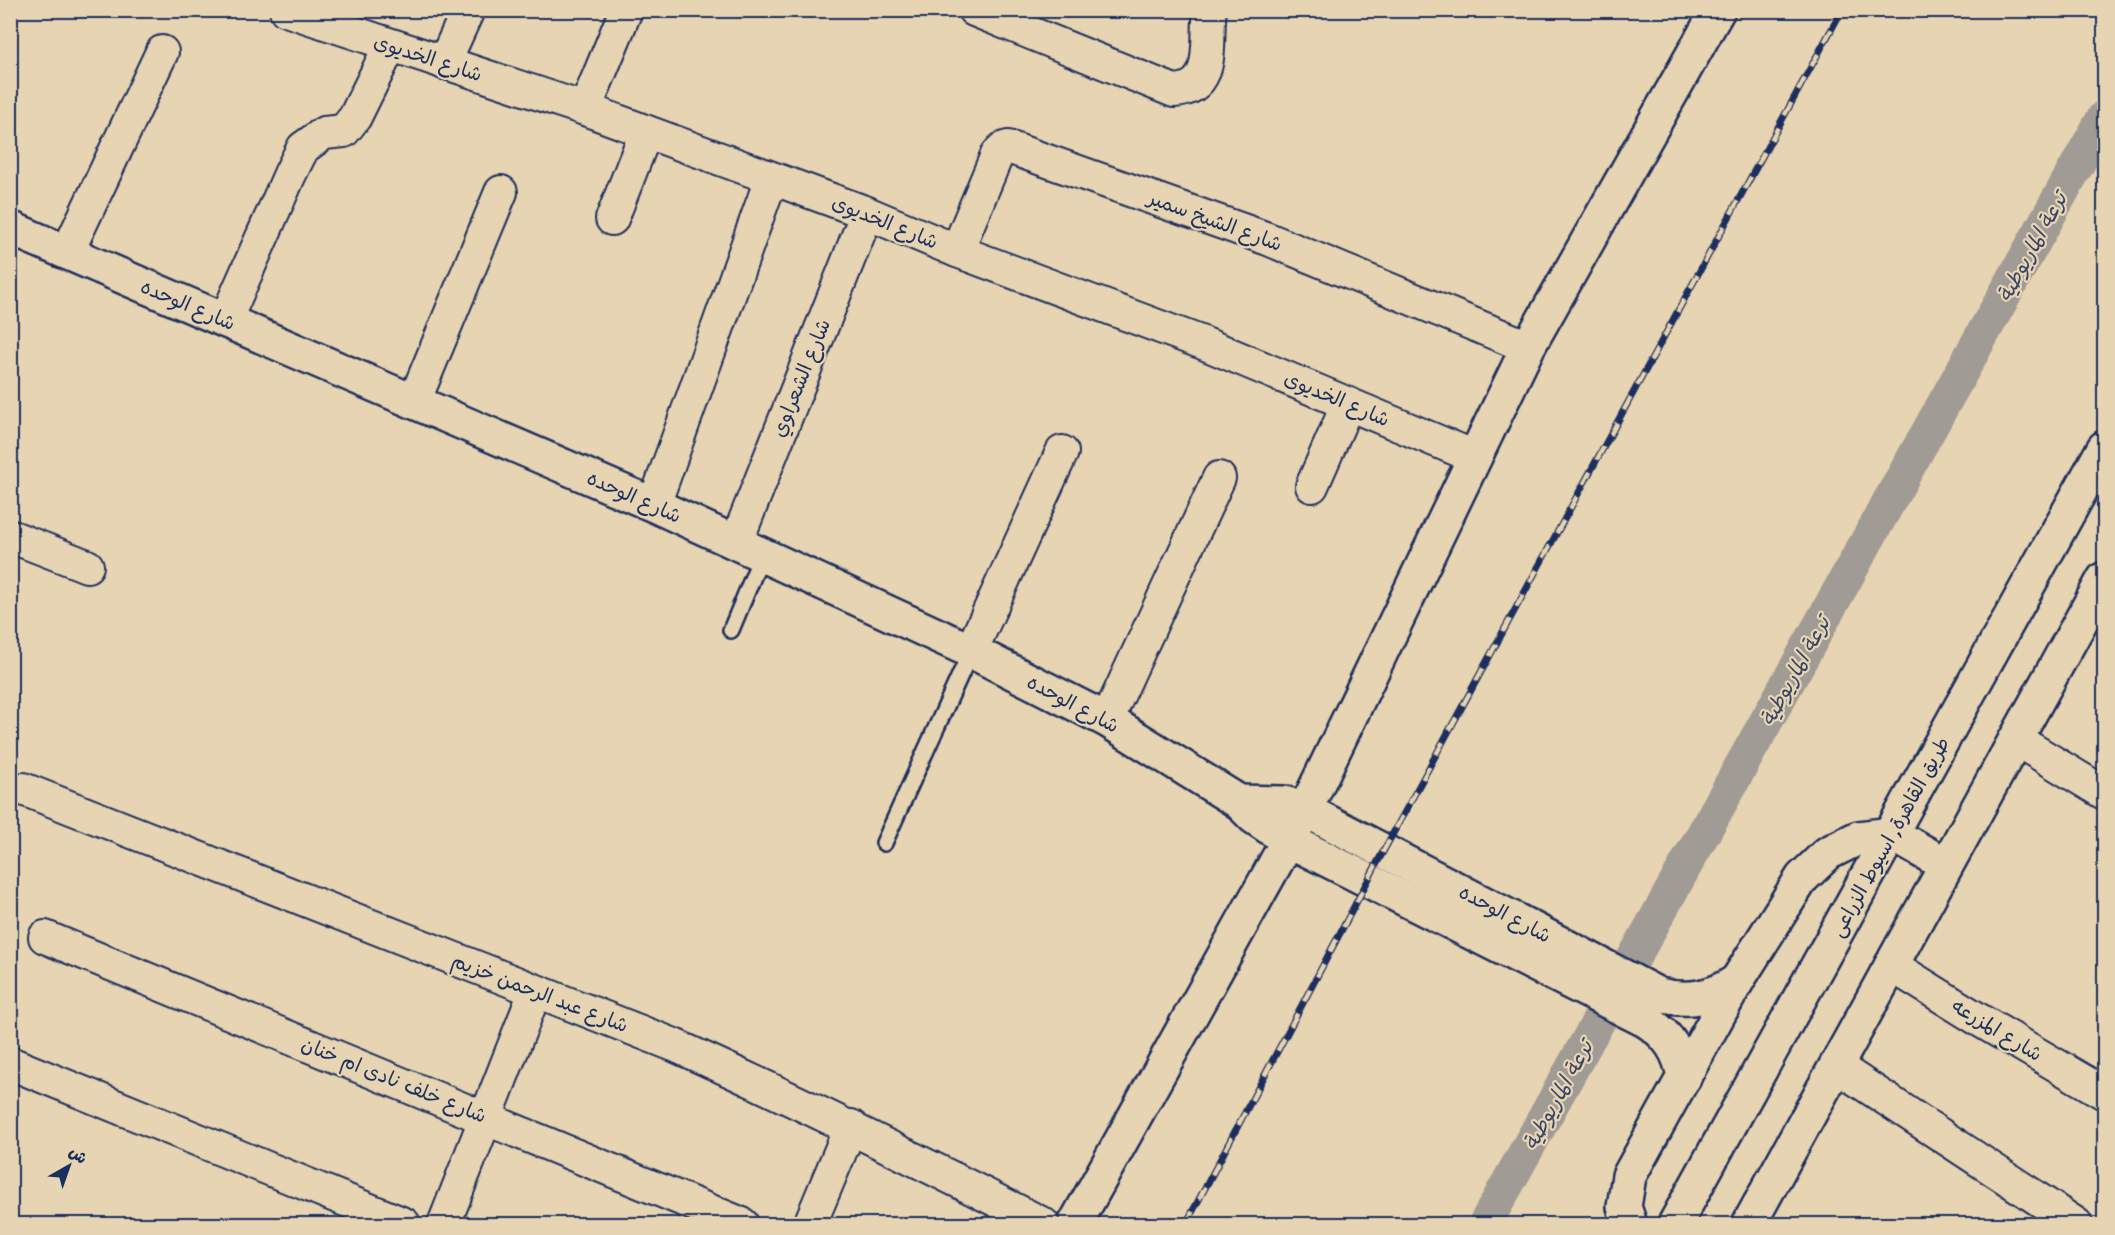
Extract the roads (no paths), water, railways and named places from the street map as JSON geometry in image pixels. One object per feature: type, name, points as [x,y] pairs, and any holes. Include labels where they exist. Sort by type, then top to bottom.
[{"type":"main road","points":[[1075,1224],[1305,810],[1528,347],[1718,10]]},
{"type":"main road","name":"شارع الوحده","points":[[10,228],[654,505],[971,651],[1107,720],[1239,802],[1254,817],[1288,840],[1410,901],[1652,1007],[1672,998],[1700,998],[1726,989],[1737,981]]},
{"type":"main road","name":"طريق القاهرة, اسيوط الزراعى","points":[[1675,1224],[2104,448]]},
{"type":"main road","points":[[1749,1224],[2104,579]]},
{"type":"main road","name":"شارع الوحده","points":[[1239,802],[1284,803],[1305,810],[1422,870],[1652,1007],[1658,1028],[1676,1050],[1682,1064],[1684,1078]]},
{"type":"main road","points":[[1630,1224],[1624,1208],[1629,1176],[1737,981],[1802,878],[1828,854],[1858,838],[1892,834],[1946,865]]},
{"type":"street","points":[[444,63],[468,10]]},
{"type":"street","points":[[585,109],[626,10]]},
{"type":"street","points":[[974,10],[1174,91],[1187,90],[1200,81],[1210,42],[1210,10]]},
{"type":"street","name":"شارع الخديوى","points":[[305,14],[390,46],[585,109],[867,213],[957,251],[1203,343],[1475,457]]},
{"type":"street","points":[[225,321],[303,148],[324,134],[344,131],[355,117],[390,46]]},
{"type":"street","points":[[67,253],[162,52]]},
{"type":"street","points":[[612,219],[646,132]]},
{"type":"street","name":"شارع الشيخ سمير","points":[[957,251],[997,155],[1002,149],[1008,147],[1268,239],[1528,347]]},
{"type":"street","points":[[654,505],[771,179]]},
{"type":"street","points":[[414,402],[501,192]]},
{"type":"street","name":"شارع الشعراوي","points":[[749,549],[867,213]]},
{"type":"street","points":[[1312,486],[1348,404]]},
{"type":"street","points":[[971,651],[1062,452]]},
{"type":"street","points":[[1107,720],[1219,478]]},
{"type":"street","points":[[10,536],[87,566]]},
{"type":"street","points":[[2016,739],[2104,794]]},
{"type":"street","name":"شارع عبد الرحمن خزيم","points":[[23,789],[674,1045],[851,1126],[1043,1224]]},
{"type":"street","name":"شارع خلف نادى ام خنان","points":[[45,937],[742,1224]]},
{"type":"street","name":"شارع المزرعه","points":[[1891,965],[2104,1093]]},
{"type":"street","points":[[444,1224],[535,992]]},
{"type":"street","points":[[10,1064],[404,1224]]},
{"type":"street","points":[[1836,1066],[2076,1224]]},
{"type":"street","points":[[810,1224],[851,1126]]},
{"type":"lane","points":[[731,630],[749,549]]},
{"type":"lane","points":[[884,843],[971,651]]},
{"type":"waterway","name":"ترعة الماريوطية","points":[[1485,1224],[2104,117]]},
{"type":"railway","points":[[1186,1224],[1384,850],[1842,10]]}]
